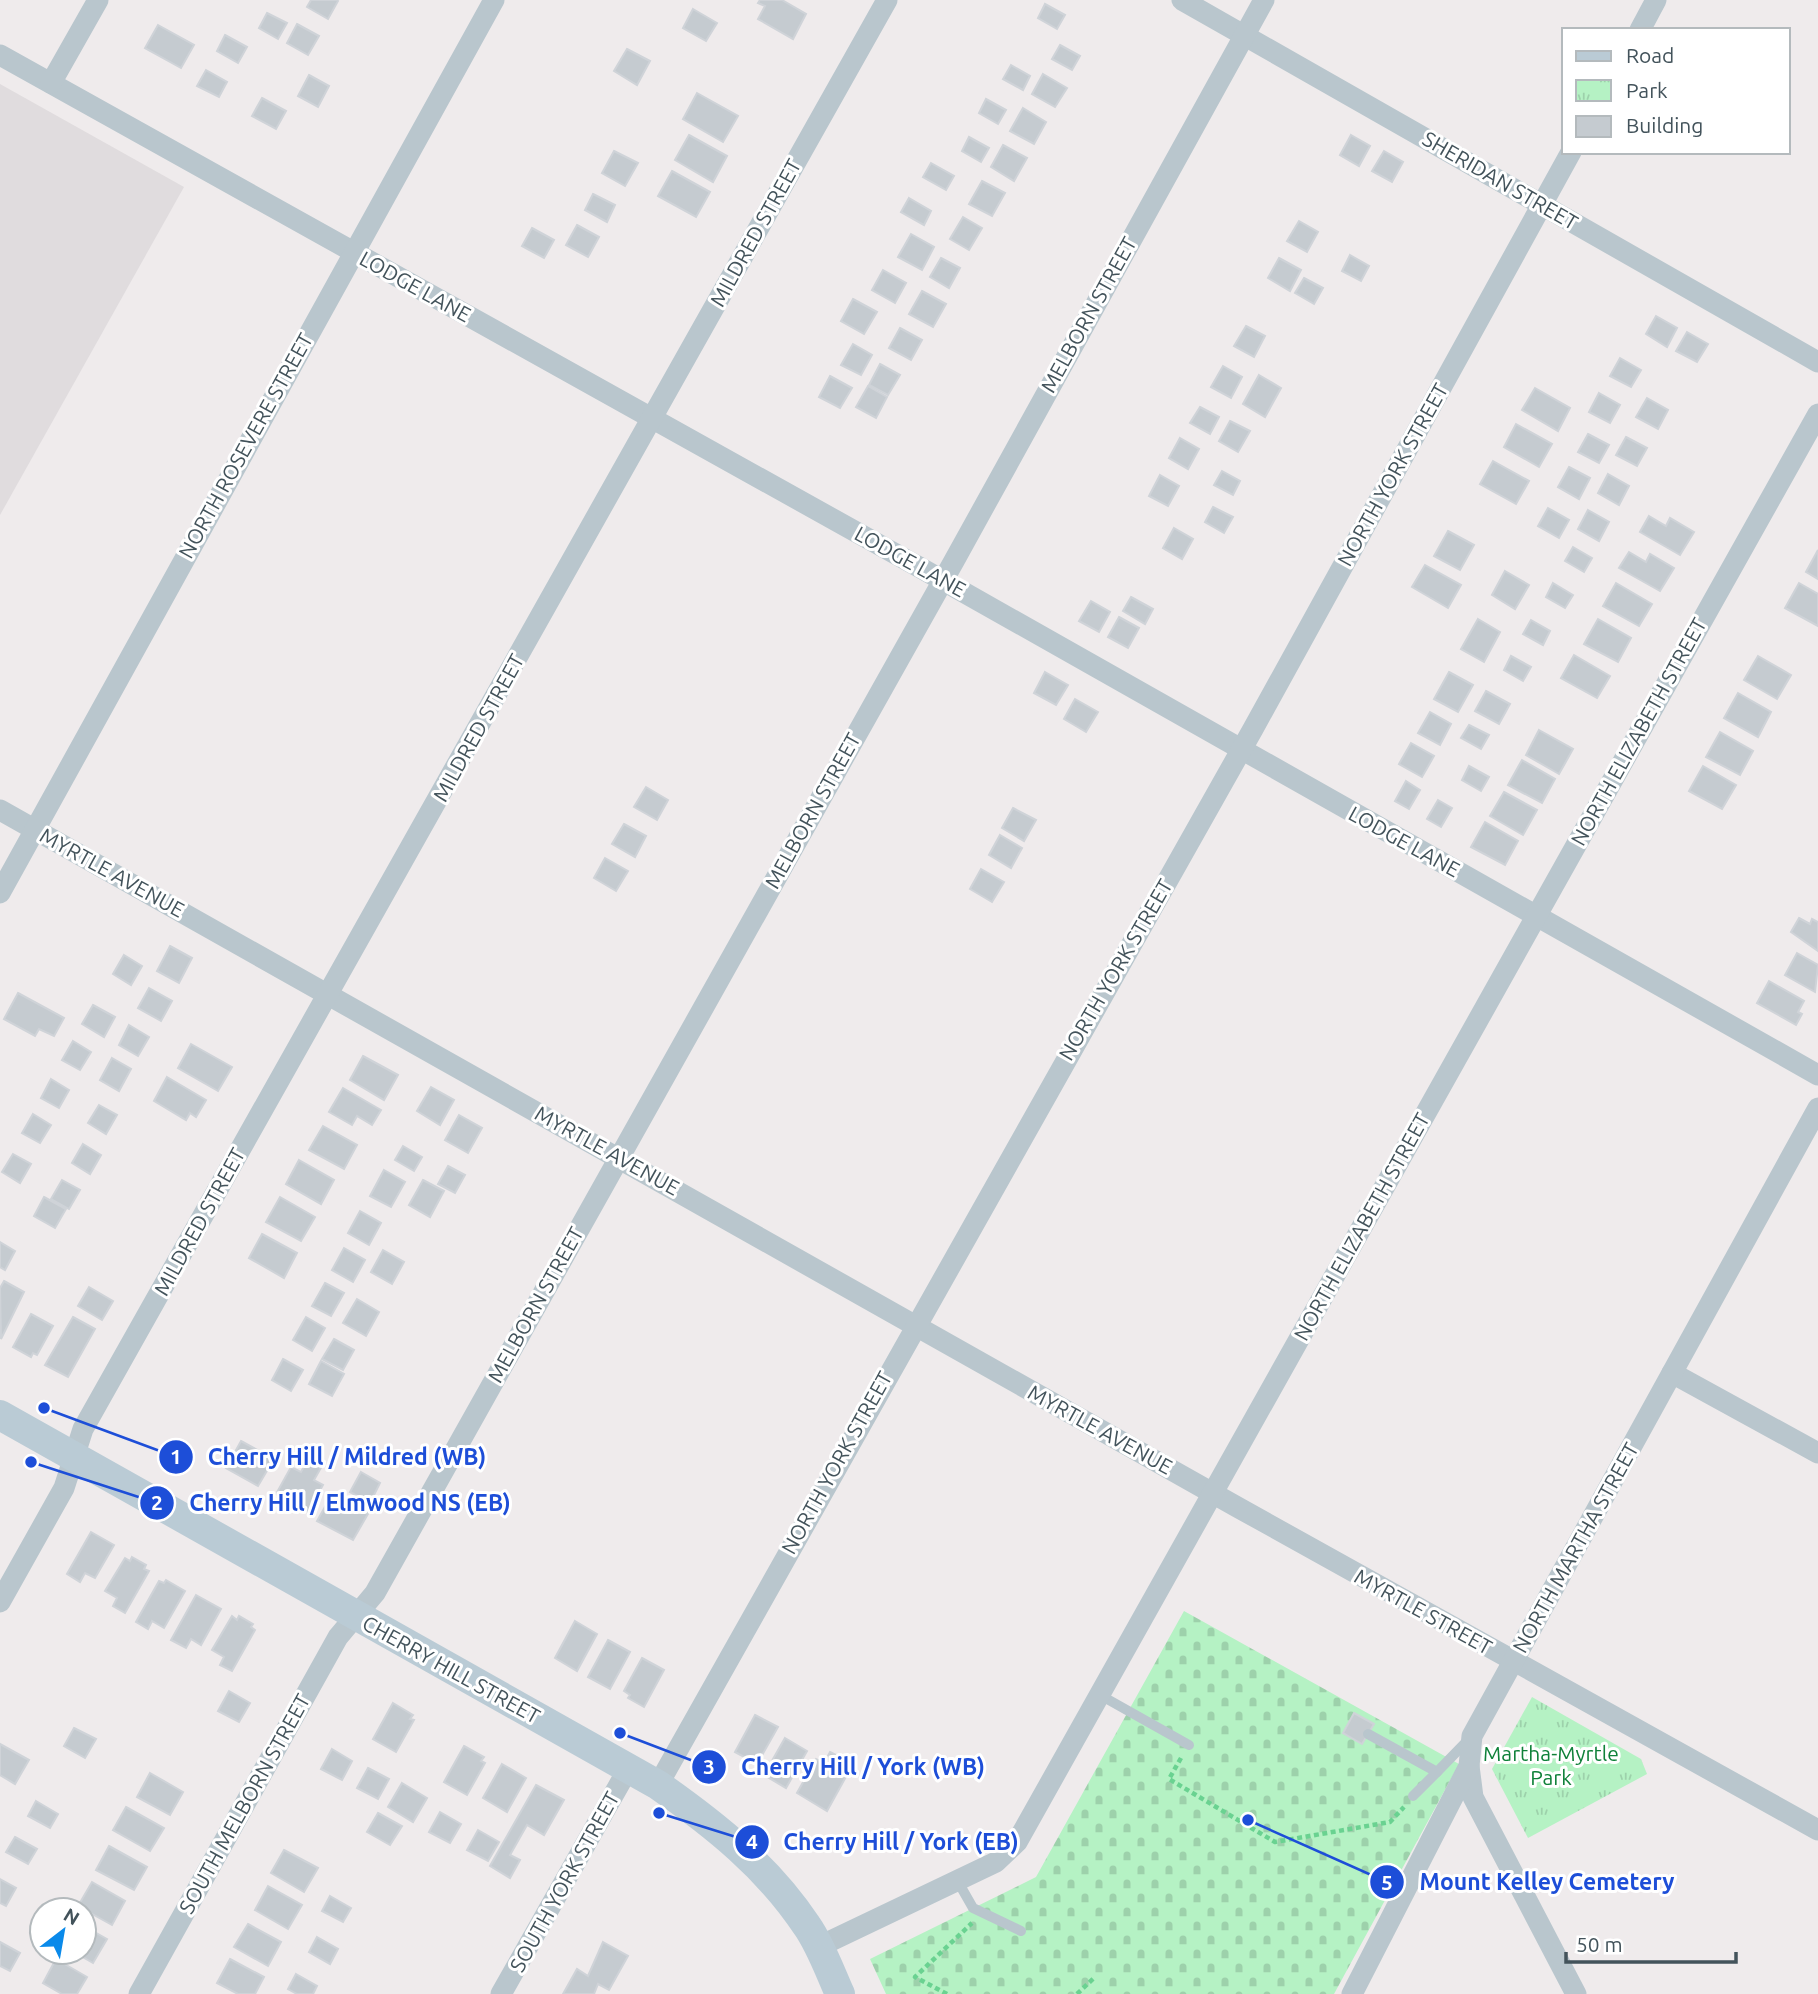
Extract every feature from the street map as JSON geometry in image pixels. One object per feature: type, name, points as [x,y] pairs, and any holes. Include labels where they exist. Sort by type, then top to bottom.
[{"type":"street","points":[[51,83],[98,0]]},
{"type":"street","name":"NORTH ROSEVERE STREET","points":[[0,893],[494,0]]},
{"type":"street","name":"MILDRED STREET","points":[[0,1601],[64,1488],[83,1429],[887,0]]},
{"type":"street","name":"SHERIDAN STREET","points":[[1182,0],[1818,362]]},
{"type":"street","name":"MELBORN STREET","points":[[354,1615],[374,1593],[1264,0]]},
{"type":"street","points":[[1641,28],[1656,0]]},
{"type":"street","name":"LODGE LANE","points":[[0,55],[942,580],[1818,1075]]},
{"type":"street","name":"NORTH YORK STREET","points":[[658,1786],[914,1325],[1241,750],[1571,154]]},
{"type":"street","name":"NORTH ELIZABETH STREET","points":[[818,1947],[996,1862],[1010,1851],[1818,414]]},
{"type":"street","name":"MYRTLE AVENUE","points":[[0,810],[1213,1493]]},
{"type":"street","name":"NORTH MARTHA STREET","points":[[1352,1994],[1469,1766],[1472,1735],[1818,1108]]},
{"type":"street","points":[[1672,1373],[1818,1453]]},
{"type":"street","name":"CHERRY HILL STREET","points":[[0,1415],[658,1786],[704,1817],[756,1863],[808,1927],[840,1994]]},
{"type":"street","name":"MYRTLE STREET","points":[[1213,1493],[1818,1830]]},
{"type":"street","name":"SOUTH MELBORN STREET","points":[[139,1994],[338,1637],[354,1615]]},
{"type":"street","points":[[1469,1766],[1473,1797],[1576,1994]]},
{"type":"street","name":"SOUTH YORK STREET","points":[[501,1994],[628,1769]]},
{"type":"lane","points":[[1100,1695],[1189,1745]]},
{"type":"lane","points":[[1368,1734],[1437,1772]]},
{"type":"lane","points":[[1413,1797],[1472,1735]]},
{"type":"lane","points":[[957,1881],[973,1908],[1021,1931]]},
{"type":"path","points":[[1189,1745],[1169,1779],[1275,1842],[1390,1822],[1413,1797]]},
{"type":"path","points":[[947,1994],[915,1977],[983,1913]]},
{"type":"path","points":[[1077,1994],[1095,1977]]},
{"type":"shaded area","points":[[0,84],[184,187],[0,515]]},
{"type":"green space","points":[[1184,1611],[1459,1764],[1334,1994],[886,1994],[870,1959],[1036,1877]]},
{"type":"green space","name":"Martha-Myrtle Park","points":[[1532,1697],[1641,1759],[1647,1774],[1528,1838],[1492,1769]]},
{"type":"building","points":[[311,0],[338,1],[328,19],[307,7]]},
{"type":"building","points":[[760,0],[782,0],[806,14],[793,39],[758,19],[765,6],[758,3]]},
{"type":"building","points":[[1045,4],[1065,15],[1057,29],[1038,18]]},
{"type":"building","points":[[693,9],[717,23],[706,41],[683,28]]},
{"type":"building","points":[[267,13],[287,23],[278,39],[259,28]]},
{"type":"building","points":[[297,24],[319,36],[308,55],[287,43]]},
{"type":"building","points":[[158,25],[194,45],[181,68],[145,48]]},
{"type":"building","points":[[225,35],[247,47],[238,63],[217,51]]},
{"type":"building","points":[[1060,45],[1080,56],[1072,70],[1052,59]]},
{"type":"building","points":[[627,49],[650,61],[637,85],[614,71]]},
{"type":"building","points":[[1011,65],[1030,76],[1023,90],[1003,79]]},
{"type":"building","points":[[206,70],[227,82],[219,97],[197,86]]},
{"type":"building","points":[[1043,74],[1067,88],[1055,107],[1032,94]]},
{"type":"building","points":[[309,75],[329,86],[318,107],[298,96]]},
{"type":"building","points":[[697,93],[738,116],[723,142],[683,119]]},
{"type":"building","points":[[262,98],[286,111],[276,129],[252,116]]},
{"type":"building","points":[[986,99],[1006,110],[998,124],[979,113]]},
{"type":"building","points":[[1023,108],[1046,122],[1034,144],[1010,131]]},
{"type":"building","points":[[689,135],[727,156],[713,182],[675,160]]},
{"type":"building","points":[[1351,135],[1370,146],[1359,166],[1340,155]]},
{"type":"building","points":[[969,137],[989,148],[981,162],[962,151]]},
{"type":"building","points":[[1003,145],[1027,158],[1014,181],[991,167]]},
{"type":"building","points":[[614,151],[638,163],[625,186],[602,173]]},
{"type":"building","points":[[1384,151],[1403,162],[1392,182],[1372,171]]},
{"type":"building","points":[[931,163],[954,176],[946,190],[923,177]]},
{"type":"building","points":[[672,171],[710,192],[696,217],[658,196]]},
{"type":"building","points":[[982,181],[1005,193],[992,216],[969,204]]},
{"type":"building","points":[[593,194],[615,205],[607,222],[585,210]]},
{"type":"building","points":[[909,198],[931,211],[924,225],[901,212]]},
{"type":"building","points":[[963,217],[982,228],[969,250],[950,239]]},
{"type":"building","points":[[1299,221],[1318,232],[1307,252],[1287,241]]},
{"type":"building","points":[[577,225],[599,237],[588,257],[566,245]]},
{"type":"building","points":[[532,228],[554,240],[544,258],[522,246]]},
{"type":"building","points":[[911,234],[934,247],[922,270],[898,257]]},
{"type":"building","points":[[1350,255],[1369,266],[1361,281],[1342,271]]},
{"type":"building","points":[[941,258],[960,268],[949,288],[930,277]]},
{"type":"building","points":[[1279,258],[1301,270],[1290,291],[1268,278]]},
{"type":"building","points":[[883,270],[906,283],[895,303],[872,290]]},
{"type":"building","points":[[1304,278],[1323,288],[1314,304],[1295,293]]},
{"type":"building","points":[[922,291],[946,304],[933,327],[909,314]]},
{"type":"building","points":[[853,299],[877,312],[864,334],[841,321]]},
{"type":"building","points":[[1656,316],[1677,328],[1667,347],[1646,334]]},
{"type":"building","points":[[1246,326],[1265,336],[1254,357],[1234,346]]},
{"type":"building","points":[[900,328],[922,340],[911,360],[889,348]]},
{"type":"building","points":[[1687,332],[1708,344],[1697,362],[1676,351]]},
{"type":"building","points":[[853,344],[872,355],[861,375],[841,365]]},
{"type":"building","points":[[1620,358],[1641,370],[1631,387],[1610,376]]},
{"type":"building","points":[[880,364],[900,375],[888,395],[869,385]]},
{"type":"building","points":[[1223,366],[1242,377],[1231,398],[1211,387]]},
{"type":"building","points":[[1259,375],[1281,388],[1265,417],[1243,404]]},
{"type":"building","points":[[830,376],[852,388],[840,408],[819,397]]},
{"type":"building","points":[[868,386],[887,397],[876,418],[856,407]]},
{"type":"building","points":[[1535,388],[1570,408],[1558,431],[1522,410]]},
{"type":"building","points":[[1599,393],[1620,405],[1610,423],[1589,412]]},
{"type":"building","points":[[1647,398],[1668,410],[1658,429],[1636,417]]},
{"type":"building","points":[[1200,407],[1219,417],[1210,434],[1190,423]]},
{"type":"building","points":[[1230,421],[1250,431],[1238,452],[1219,441]]},
{"type":"building","points":[[1516,424],[1552,444],[1539,467],[1504,447]]},
{"type":"building","points":[[1588,434],[1609,445],[1599,463],[1578,452]]},
{"type":"building","points":[[1626,437],[1647,448],[1637,466],[1616,455]]},
{"type":"building","points":[[1180,438],[1199,449],[1188,469],[1169,458]]},
{"type":"building","points":[[1493,461],[1529,481],[1516,504],[1480,484]]},
{"type":"building","points":[[1569,467],[1590,478],[1579,499],[1558,487]]},
{"type":"building","points":[[1222,471],[1240,481],[1233,495],[1214,485]]},
{"type":"building","points":[[1608,474],[1629,486],[1619,505],[1598,493]]},
{"type":"building","points":[[1160,475],[1179,486],[1168,506],[1149,496]]},
{"type":"building","points":[[1213,507],[1233,517],[1224,533],[1205,522]]},
{"type":"building","points":[[1548,508],[1569,520],[1559,538],[1538,526]]},
{"type":"building","points":[[1588,510],[1609,522],[1599,541],[1578,529]]},
{"type":"building","points":[[1649,516],[1666,526],[1670,518],[1694,532],[1680,555],[1640,532]]},
{"type":"building","points":[[1174,528],[1193,539],[1182,559],[1163,548]]},
{"type":"building","points":[[1448,531],[1474,545],[1460,570],[1434,556]]},
{"type":"building","points":[[1573,547],[1592,558],[1584,572],[1565,561]]},
{"type":"building","points":[[1818,550],[1818,579],[1806,572]]},
{"type":"building","points":[[1629,552],[1646,562],[1650,554],[1674,568],[1660,591],[1619,568]]},
{"type":"building","points":[[1425,565],[1461,585],[1448,608],[1412,587]]},
{"type":"building","points":[[1505,571],[1529,585],[1515,609],[1492,595]]},
{"type":"building","points":[[1553,583],[1573,595],[1565,608],[1546,597]]},
{"type":"building","points":[[1616,583],[1652,604],[1639,626],[1603,606]]},
{"type":"building","points":[[1799,583],[1818,594],[1818,626],[1785,608]]},
{"type":"building","points":[[1131,597],[1153,609],[1145,624],[1123,611]]},
{"type":"building","points":[[1091,601],[1110,612],[1099,632],[1079,621]]},
{"type":"building","points":[[1119,617],[1139,628],[1128,648],[1108,637]]},
{"type":"building","points":[[1478,619],[1500,632],[1484,662],[1461,649]]},
{"type":"building","points":[[1598,619],[1631,638],[1618,662],[1584,644]]},
{"type":"building","points":[[1531,620],[1550,631],[1543,645],[1523,634]]},
{"type":"building","points":[[1574,655],[1610,676],[1597,698],[1561,678]]},
{"type":"building","points":[[1511,656],[1531,667],[1523,681],[1504,670]]},
{"type":"building","points":[[1758,656],[1791,675],[1777,699],[1744,680]]},
{"type":"building","points":[[1045,672],[1068,685],[1056,705],[1034,693]]},
{"type":"building","points":[[1449,672],[1473,685],[1458,712],[1434,699]]},
{"type":"building","points":[[1486,691],[1510,704],[1499,724],[1475,711]]},
{"type":"building","points":[[1738,693],[1771,712],[1758,737],[1724,718]]},
{"type":"building","points":[[1075,699],[1098,712],[1086,732],[1064,719]]},
{"type":"building","points":[[1430,712],[1451,724],[1440,745],[1418,733]]},
{"type":"building","points":[[1469,725],[1489,735],[1481,749],[1461,738]]},
{"type":"building","points":[[1539,730],[1573,749],[1559,774],[1526,755]]},
{"type":"building","points":[[1720,732],[1753,751],[1740,775],[1706,757]]},
{"type":"building","points":[[1411,743],[1434,756],[1422,777],[1399,764]]},
{"type":"building","points":[[1522,760],[1555,779],[1542,803],[1508,785]]},
{"type":"building","points":[[1469,766],[1489,777],[1481,791],[1462,780]]},
{"type":"building","points":[[1703,766],[1736,785],[1722,809],[1689,791]]},
{"type":"building","points":[[1406,781],[1420,790],[1409,809],[1395,801]]},
{"type":"building","points":[[646,787],[668,800],[657,820],[634,807]]},
{"type":"building","points":[[1504,792],[1537,810],[1523,835],[1490,816]]},
{"type":"building","points":[[1438,800],[1452,808],[1441,827],[1427,819]]},
{"type":"building","points":[[1013,808],[1036,820],[1024,841],[1002,828]]},
{"type":"building","points":[[1485,822],[1518,841],[1505,865],[1471,847]]},
{"type":"building","points":[[624,824],[646,836],[635,857],[612,844]]},
{"type":"building","points":[[1000,835],[1022,848],[1011,868],[989,855]]},
{"type":"building","points":[[605,858],[628,871],[616,891],[594,878]]},
{"type":"building","points":[[981,869],[1004,882],[992,902],[970,889]]},
{"type":"building","points":[[1799,918],[1810,924],[1812,919],[1818,922],[1818,951],[1791,932]]},
{"type":"building","points":[[170,946],[192,958],[179,983],[157,971]]},
{"type":"building","points":[[1797,953],[1818,965],[1815,992],[1785,975]]},
{"type":"building","points":[[124,955],[142,966],[131,985],[113,974]]},
{"type":"building","points":[[1769,981],[1804,1001],[1798,1012],[1802,1014],[1796,1025],[1757,1003]]},
{"type":"building","points":[[149,988],[172,1001],[161,1021],[138,1008]]},
{"type":"building","points":[[18,993],[64,1018],[54,1036],[39,1029],[35,1036],[4,1019]]},
{"type":"building","points":[[93,1005],[115,1017],[104,1037],[82,1024]]},
{"type":"building","points":[[129,1025],[149,1037],[138,1056],[119,1045]]},
{"type":"building","points":[[73,1041],[91,1052],[80,1070],[62,1060]]},
{"type":"building","points":[[191,1044],[232,1067],[218,1091],[178,1068]]},
{"type":"building","points":[[363,1056],[398,1075],[384,1100],[350,1080]]},
{"type":"building","points":[[112,1058],[131,1069],[119,1091],[100,1080]]},
{"type":"building","points":[[167,1077],[206,1100],[196,1117],[190,1113],[186,1120],[154,1101]]},
{"type":"building","points":[[51,1079],[69,1090],[59,1108],[41,1098]]},
{"type":"building","points":[[431,1087],[454,1100],[440,1125],[417,1111]]},
{"type":"building","points":[[343,1088],[381,1110],[372,1125],[357,1116],[352,1125],[329,1112]]},
{"type":"building","points":[[99,1105],[117,1115],[106,1134],[88,1123]]},
{"type":"building","points":[[33,1114],[51,1125],[40,1143],[22,1133]]},
{"type":"building","points":[[459,1115],[482,1128],[468,1153],[445,1140]]},
{"type":"building","points":[[323,1126],[357,1145],[344,1169],[309,1150]]},
{"type":"building","points":[[83,1144],[101,1155],[90,1174],[72,1163]]},
{"type":"building","points":[[403,1146],[422,1157],[414,1171],[395,1160]]},
{"type":"building","points":[[13,1154],[31,1164],[20,1183],[2,1172]]},
{"type":"building","points":[[299,1160],[334,1180],[321,1204],[286,1184]]},
{"type":"building","points":[[448,1166],[465,1175],[455,1193],[438,1184]]},
{"type":"building","points":[[384,1170],[405,1182],[391,1207],[370,1196]]},
{"type":"building","points":[[62,1180],[80,1190],[69,1209],[51,1199]]},
{"type":"building","points":[[423,1180],[444,1191],[430,1217],[409,1205]]},
{"type":"building","points":[[44,1197],[66,1209],[55,1228],[34,1216]]},
{"type":"building","points":[[280,1197],[315,1217],[301,1241],[266,1222]]},
{"type":"building","points":[[360,1211],[381,1223],[369,1245],[348,1233]]},
{"type":"building","points":[[262,1234],[297,1253],[284,1278],[249,1258]]},
{"type":"building","points":[[0,1242],[15,1251],[5,1270],[0,1267]]},
{"type":"building","points":[[344,1248],[365,1260],[353,1282],[332,1270]]},
{"type":"building","points":[[383,1250],[404,1262],[392,1284],[371,1272]]},
{"type":"building","points":[[4,1281],[24,1292],[1,1339],[0,1288]]},
{"type":"building","points":[[325,1283],[344,1293],[331,1316],[312,1306]]},
{"type":"building","points":[[89,1287],[113,1301],[102,1320],[78,1306]]},
{"type":"building","points":[[357,1299],[379,1312],[366,1336],[343,1323]]},
{"type":"building","points":[[31,1314],[53,1326],[37,1355],[33,1353],[31,1357],[13,1347]]},
{"type":"building","points":[[73,1317],[95,1329],[68,1377],[45,1365]]},
{"type":"building","points":[[306,1317],[325,1328],[312,1351],[293,1340]]},
{"type":"building","points":[[334,1339],[354,1350],[343,1370],[322,1359]]},
{"type":"building","points":[[283,1359],[303,1370],[291,1391],[272,1380]]},
{"type":"building","points":[[321,1361],[344,1374],[332,1396],[309,1384]]},
{"type":"building","points":[[241,1441],[274,1459],[258,1486],[226,1468]]},
{"type":"building","points":[[308,1459],[322,1466],[314,1480],[323,1485],[308,1512],[276,1494],[291,1467],[301,1472]]},
{"type":"building","points":[[361,1472],[380,1483],[370,1503],[350,1492]]},
{"type":"building","points":[[331,1496],[354,1509],[356,1504],[369,1512],[353,1540],[317,1521]]},
{"type":"building","points":[[91,1532],[114,1545],[95,1578],[85,1573],[80,1582],[67,1574]]},
{"type":"building","points":[[132,1557],[146,1565],[144,1569],[149,1571],[125,1613],[113,1606],[117,1598],[105,1591],[125,1558],[130,1561]]},
{"type":"building","points":[[166,1580],[185,1591],[164,1628],[152,1621],[148,1629],[136,1622],[159,1581],[164,1583]]},
{"type":"building","points":[[196,1595],[221,1609],[201,1645],[191,1639],[186,1648],[171,1640]]},
{"type":"building","points":[[232,1616],[237,1620],[239,1616],[253,1624],[251,1627],[255,1630],[232,1671],[220,1665],[224,1657],[212,1650]]},
{"type":"building","points":[[575,1621],[597,1634],[577,1671],[555,1658]]},
{"type":"building","points":[[608,1640],[630,1652],[610,1689],[588,1677]]},
{"type":"building","points":[[642,1658],[664,1670],[644,1707],[628,1698],[630,1695],[624,1691]]},
{"type":"building","points":[[229,1691],[250,1703],[239,1722],[218,1711]]},
{"type":"building","points":[[393,1703],[413,1715],[410,1719],[414,1720],[396,1752],[373,1739]]},
{"type":"building","points":[[1354,1713],[1374,1724],[1362,1744],[1343,1733]]},
{"type":"building","points":[[755,1715],[778,1727],[757,1764],[735,1752]]},
{"type":"building","points":[[74,1728],[96,1739],[85,1758],[64,1746]]},
{"type":"building","points":[[785,1738],[807,1751],[786,1788],[764,1775]]},
{"type":"building","points":[[0,1744],[29,1760],[15,1784],[0,1775]]},
{"type":"building","points":[[464,1746],[484,1757],[481,1761],[485,1763],[467,1795],[444,1782]]},
{"type":"building","points":[[332,1749],[352,1761],[342,1780],[321,1769]]},
{"type":"building","points":[[830,1752],[853,1764],[827,1811],[797,1793],[816,1759],[824,1763]]},
{"type":"building","points":[[502,1764],[526,1778],[507,1812],[483,1798]]},
{"type":"building","points":[[368,1768],[389,1779],[378,1799],[357,1788]]},
{"type":"building","points":[[150,1773],[183,1792],[170,1815],[137,1797]]},
{"type":"building","points":[[402,1783],[427,1798],[413,1822],[388,1807]]},
{"type":"building","points":[[536,1785],[564,1800],[544,1835],[527,1825],[510,1855],[520,1860],[510,1878],[490,1866]]},
{"type":"building","points":[[36,1801],[58,1814],[50,1828],[28,1816]]},
{"type":"building","points":[[126,1807],[164,1828],[150,1851],[113,1830]]},
{"type":"building","points":[[440,1812],[461,1824],[450,1843],[429,1832]]},
{"type":"building","points":[[378,1813],[402,1826],[390,1845],[367,1832]]},
{"type":"building","points":[[478,1830],[499,1842],[488,1861],[467,1850]]},
{"type":"building","points":[[15,1837],[37,1849],[28,1864],[6,1852]]},
{"type":"building","points":[[109,1846],[147,1867],[134,1890],[96,1870]]},
{"type":"building","points":[[284,1850],[318,1868],[304,1892],[271,1873]]},
{"type":"building","points":[[0,1879],[16,1888],[6,1906],[0,1903]]},
{"type":"building","points":[[92,1882],[125,1901],[112,1925],[98,1917],[98,1896],[84,1896]]},
{"type":"building","points":[[268,1886],[302,1905],[288,1929],[255,1910]]},
{"type":"building","points":[[330,1896],[351,1908],[343,1922],[322,1911]]},
{"type":"building","points":[[248,1924],[281,1942],[268,1966],[234,1947]]},
{"type":"building","points":[[98,1934],[107,1939],[98,1954]]},
{"type":"building","points":[[317,1937],[338,1949],[330,1964],[309,1952]]},
{"type":"building","points":[[0,1942],[20,1953],[10,1971],[0,1966]]},
{"type":"building","points":[[603,1942],[628,1956],[609,1990],[598,1984],[594,1994],[563,1994],[577,1969],[588,1976]]},
{"type":"building","points":[[230,1959],[264,1977],[255,1994],[238,1994],[217,1983]]},
{"type":"building","points":[[52,1966],[68,1966],[87,1977],[77,1994],[62,1994],[43,1983]]},
{"type":"building","points":[[296,1974],[317,1986],[313,1994],[297,1994],[288,1989]]},
{"type":"place","name":"Cherry Hill / Mildred (WB)","points":[[44,1408]]},
{"type":"place","name":"Cherry Hill / Elmwood NS (EB)","points":[[31,1462]]},
{"type":"place","name":"Cherry Hill / York (WB)","points":[[620,1733]]},
{"type":"place","name":"Cherry Hill / York (EB)","points":[[659,1813]]},
{"type":"place","name":"Mount Kelley Cemetery","points":[[1248,1820]]}]
